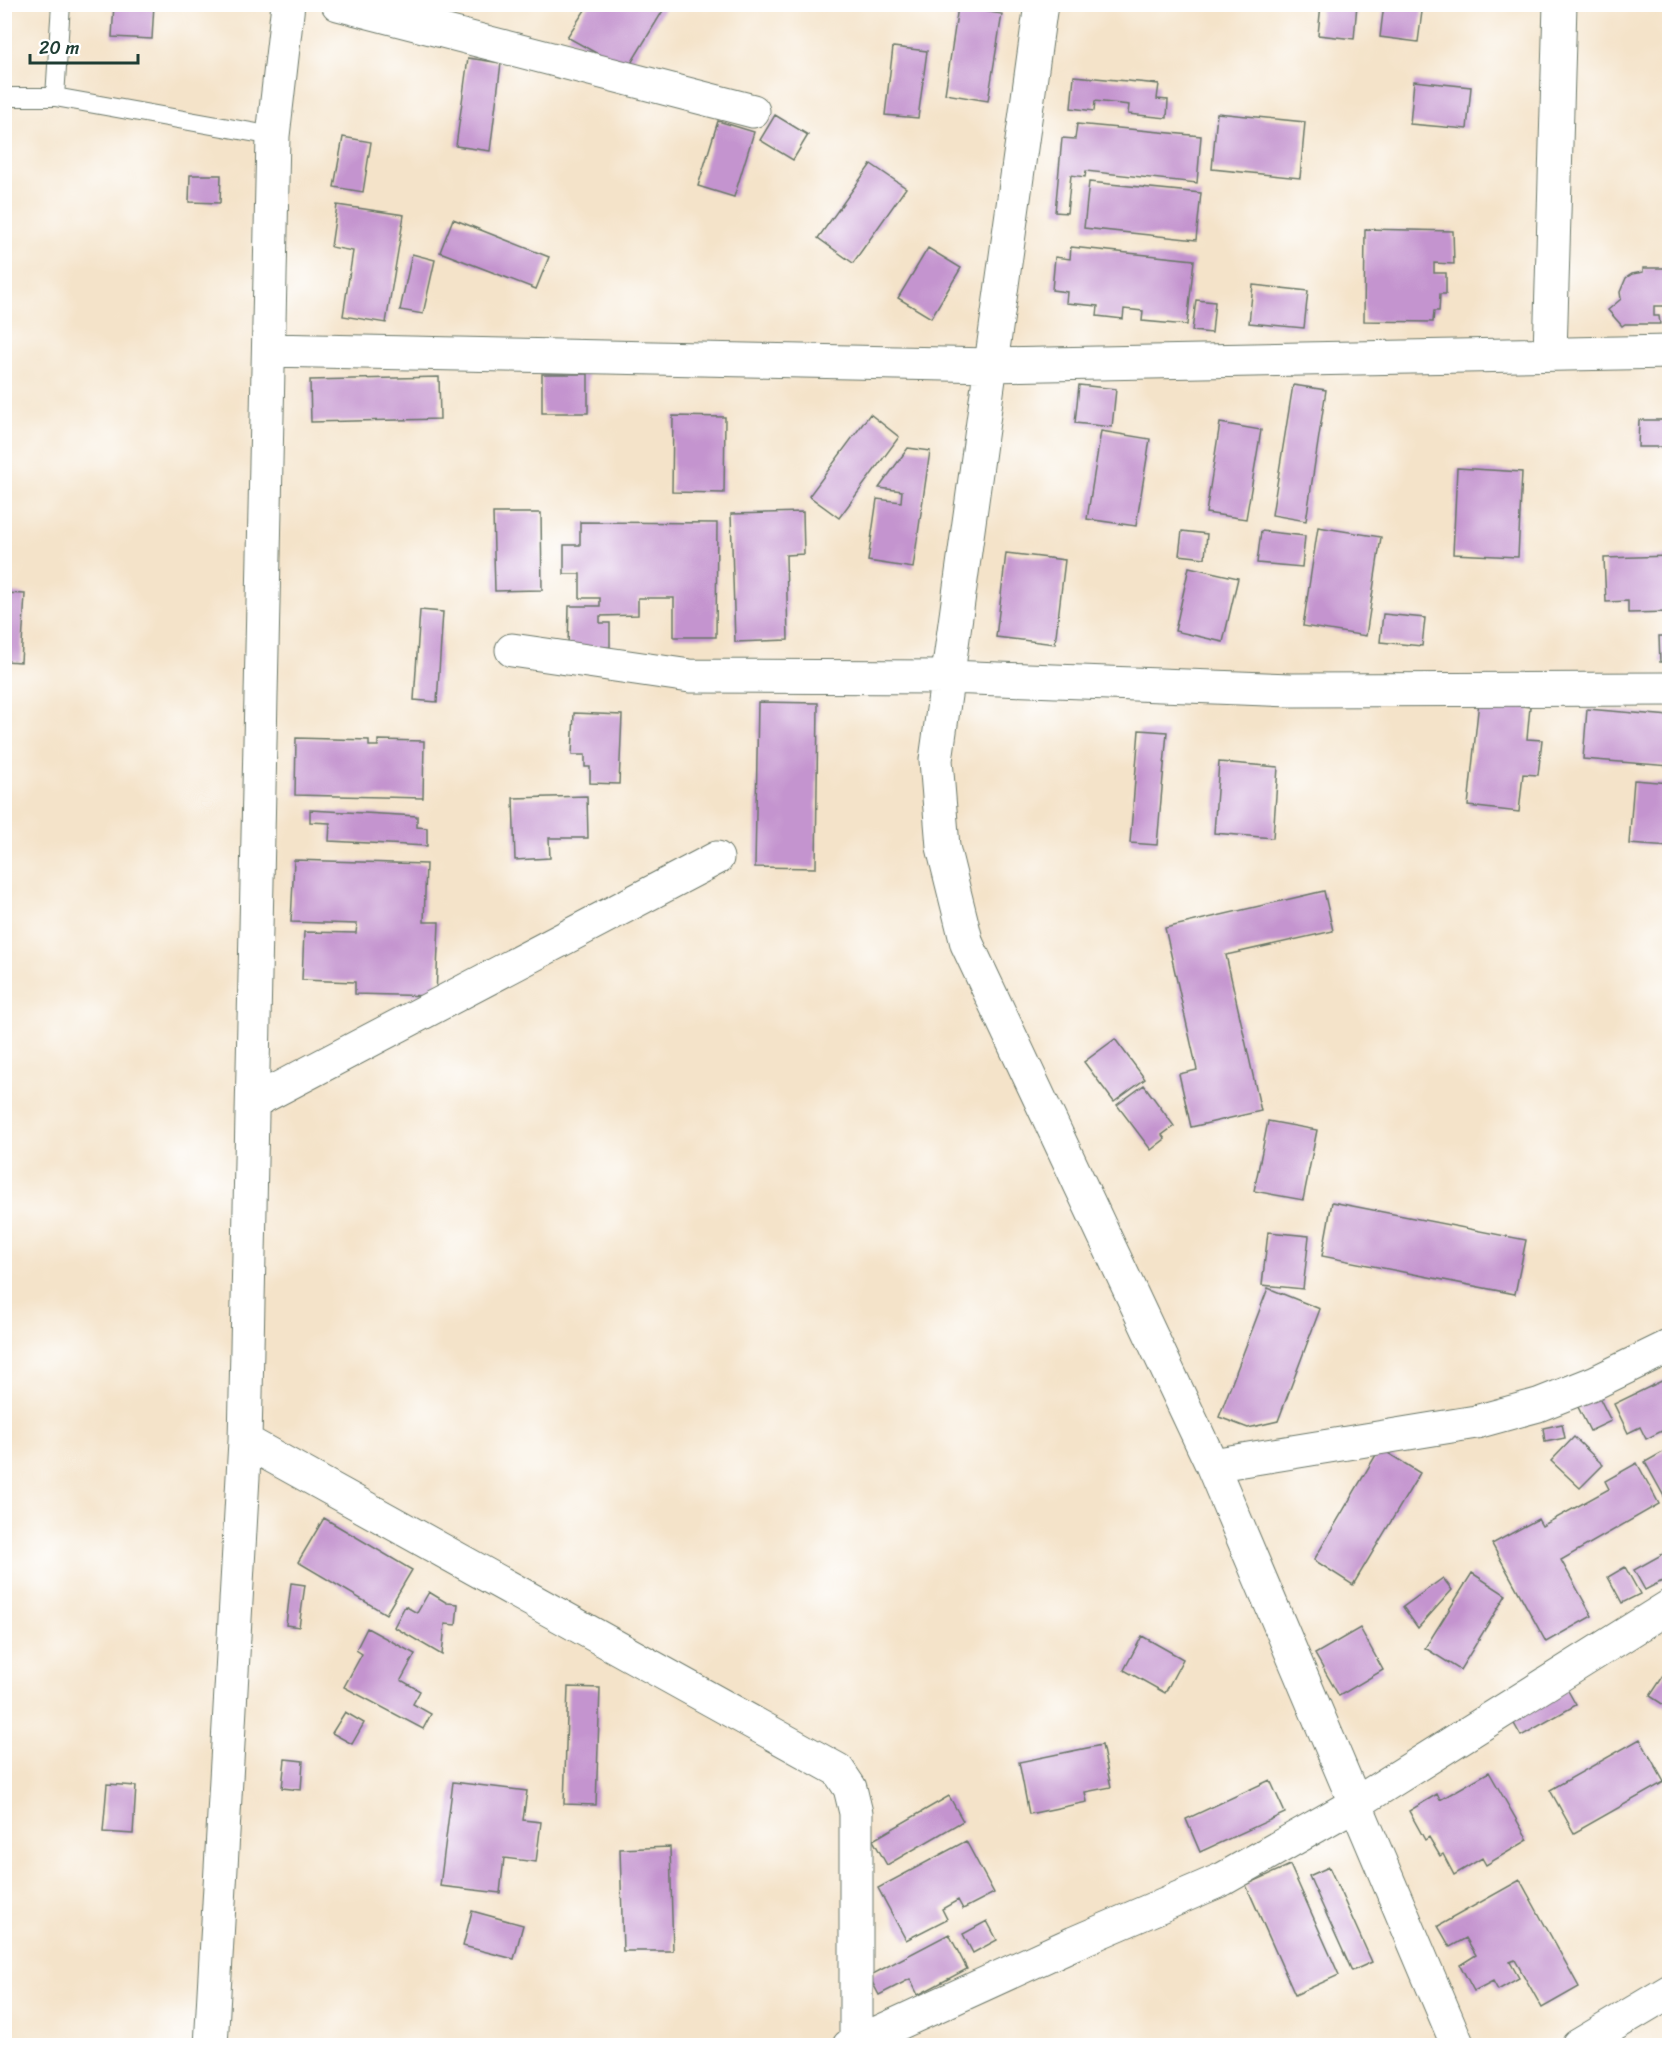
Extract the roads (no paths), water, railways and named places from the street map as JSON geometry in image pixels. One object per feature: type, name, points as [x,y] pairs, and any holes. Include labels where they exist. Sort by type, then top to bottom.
[{"type":"street","points":[[211,2046],[245,1442],[273,136],[288,4]]},
{"type":"street","points":[[339,4],[753,111]]},
{"type":"street","points":[[1041,4],[936,760],[943,847],[967,944],[1212,1465],[1458,2046]]},
{"type":"street","points":[[1550,354],[1560,4]]},
{"type":"street","points":[[270,350],[992,364],[1670,352]]},
{"type":"street","points":[[512,650],[690,676],[948,677],[1291,690],[1670,689]]},
{"type":"street","points":[[253,1102],[717,858]]},
{"type":"street","points":[[1212,1465],[1476,1422],[1538,1405],[1596,1382],[1670,1346]]},
{"type":"street","points":[[245,1442],[838,1770],[850,1788],[856,1813],[853,2044],[1074,1943],[1223,1879],[1354,1804],[1670,1606]]},
{"type":"street","points":[[1578,2046],[1670,1991]]},
{"type":"lane","points":[[55,97],[61,4]]},
{"type":"lane","points":[[4,97],[55,97],[273,136]]}]
